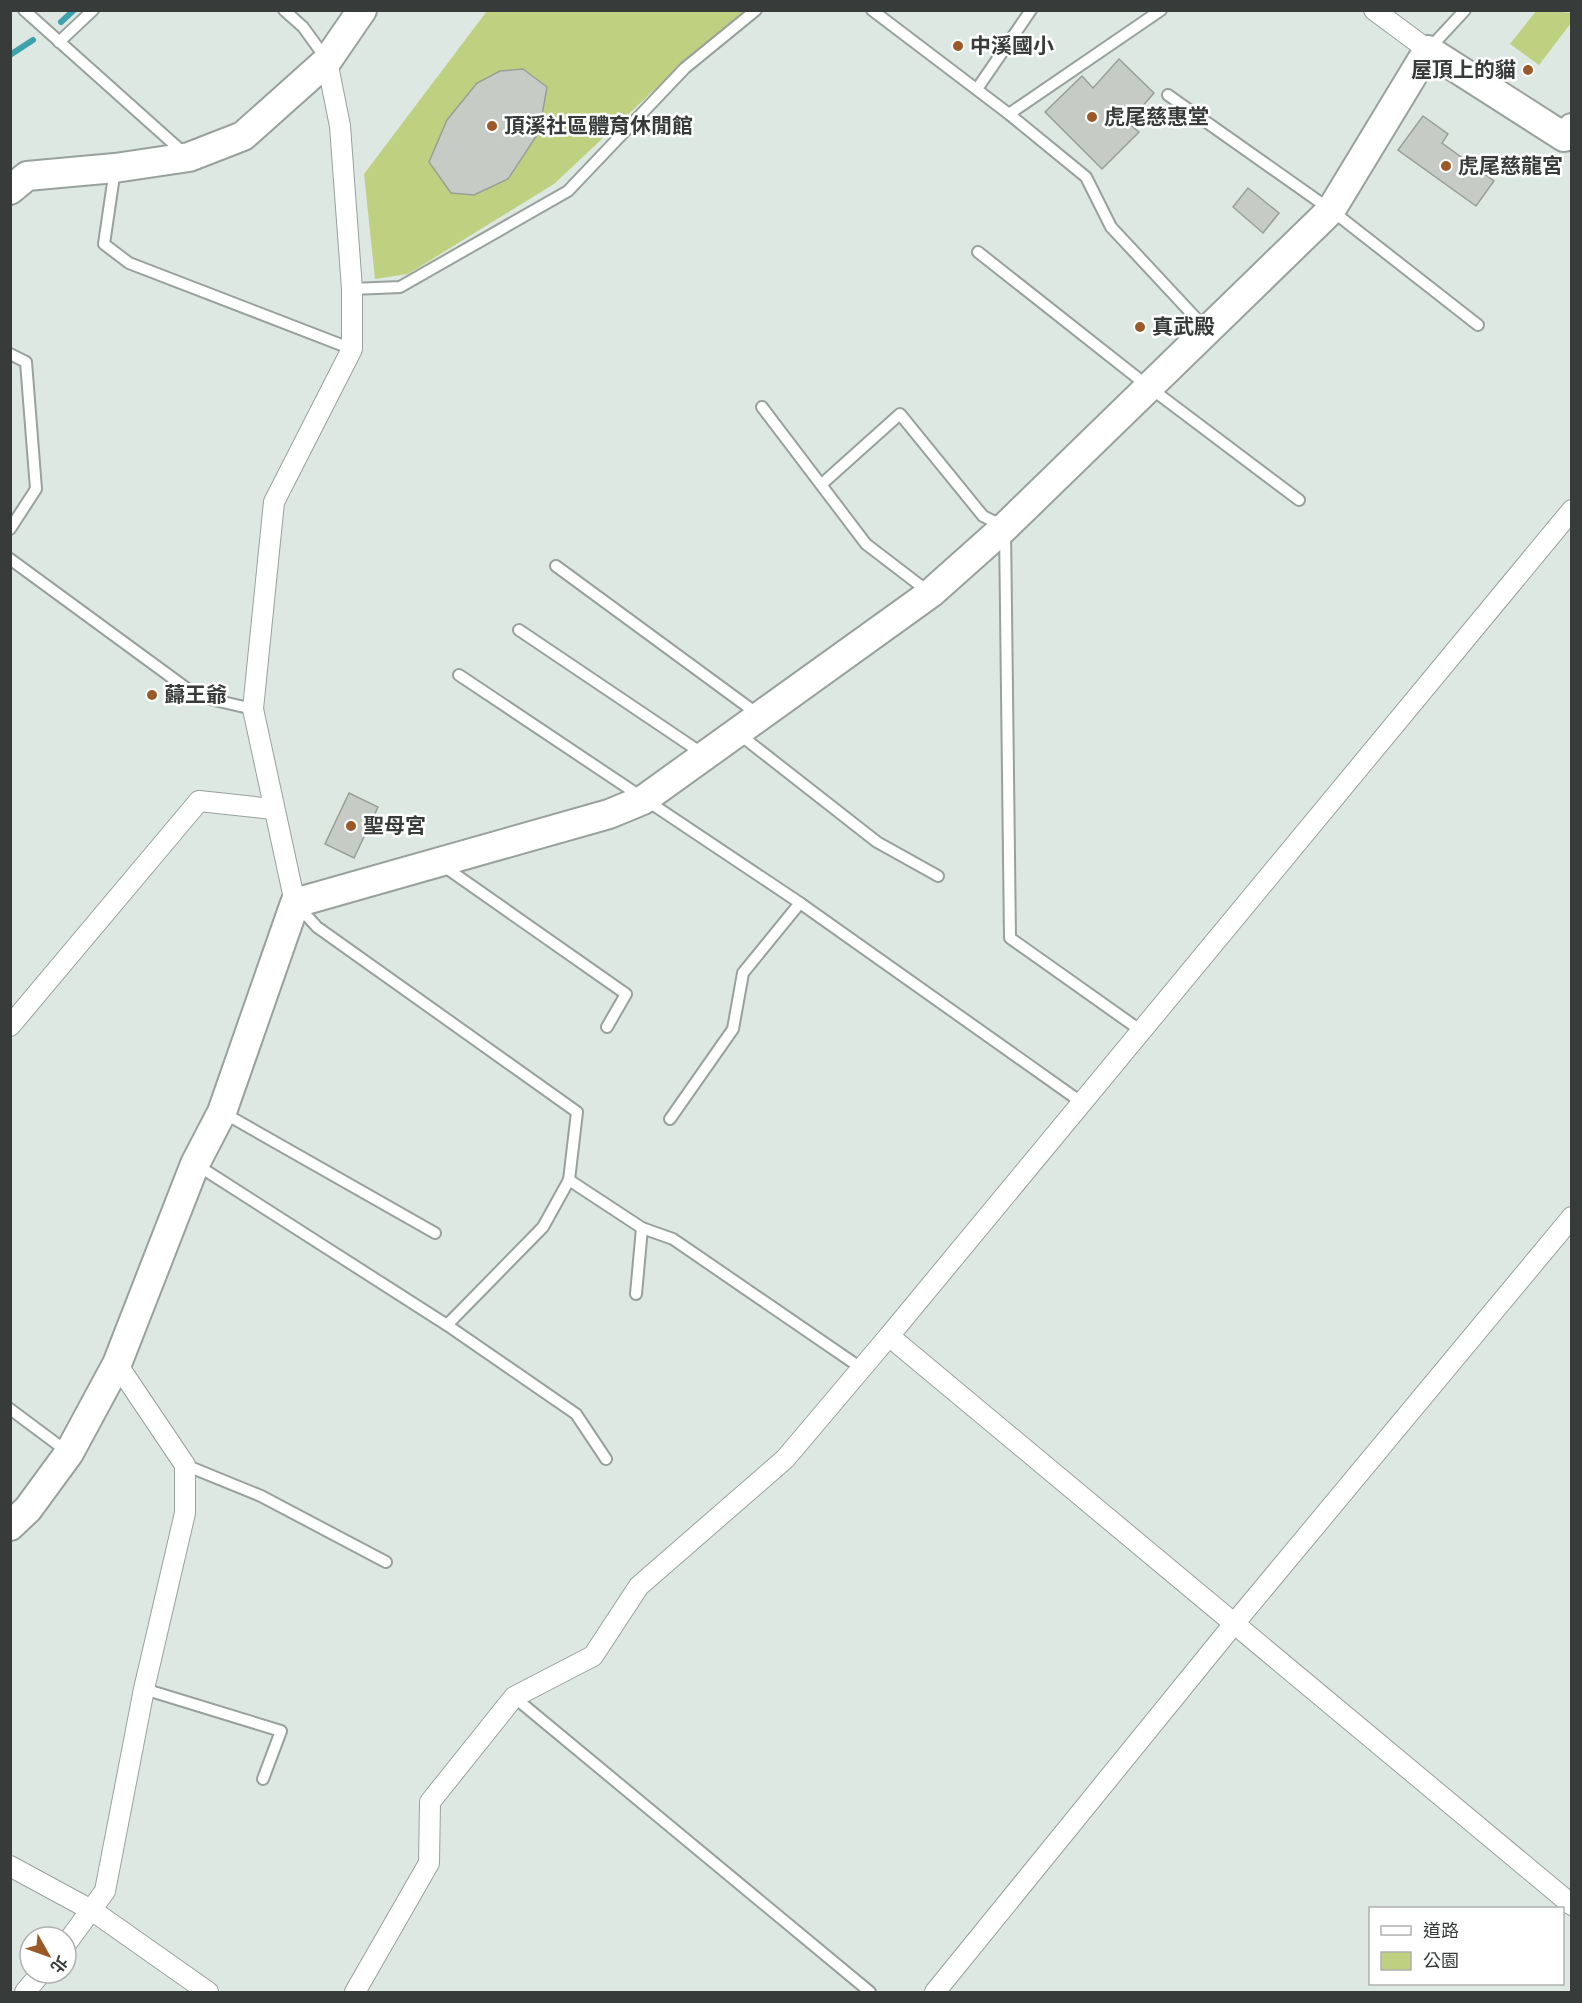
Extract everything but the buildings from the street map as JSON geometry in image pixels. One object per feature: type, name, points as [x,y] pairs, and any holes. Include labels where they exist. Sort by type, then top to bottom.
[{"type":"street","points":[[10,190],[27,176],[115,168],[189,157],[243,136],[327,61],[362,10]]},
{"type":"street","points":[[1374,10],[1428,50],[1569,136]]},
{"type":"street","points":[[295,903],[609,814],[643,800],[931,593],[1005,527],[1331,210],[1428,50]]},
{"type":"street","points":[[10,1526],[28,1509],[69,1453],[117,1364],[195,1164],[222,1112],[295,903],[253,709],[274,502],[352,349],[351,289],[340,126],[327,61]]},
{"type":"street","points":[[355,1992],[429,1863],[430,1802],[514,1697],[593,1656],[639,1586],[784,1459],[889,1336],[1572,510]]},
{"type":"street","points":[[10,1026],[199,801],[273,809]]},
{"type":"street","points":[[935,1992],[1233,1625],[1572,1217]]},
{"type":"street","points":[[889,1336],[1233,1625],[1572,1905]]},
{"type":"street","points":[[78,1929],[105,1891],[144,1689],[185,1513],[185,1465],[117,1364]]},
{"type":"street","points":[[10,1866],[93,1911],[208,1992]]},
{"type":"lane","points":[[24,10],[189,157]]},
{"type":"lane","points":[[59,42],[93,10]]},
{"type":"lane","points":[[284,10],[303,27],[327,61]]},
{"type":"lane","points":[[351,289],[400,287],[568,191],[685,68],[756,10]]},
{"type":"lane","points":[[873,10],[1009,114],[1086,177],[1111,227],[1207,330]]},
{"type":"lane","points":[[977,89],[1031,10]]},
{"type":"lane","points":[[1009,114],[1161,10]]},
{"type":"lane","points":[[1428,50],[1465,10]]},
{"type":"lane","points":[[1168,95],[1331,210],[1478,325]]},
{"type":"lane","points":[[115,168],[104,244],[129,263],[352,349]]},
{"type":"lane","points":[[978,252],[1149,387],[1299,500]]},
{"type":"lane","points":[[10,354],[26,362],[36,489],[10,529]]},
{"type":"lane","points":[[762,407],[823,483],[866,544],[931,593]]},
{"type":"lane","points":[[823,483],[900,414],[982,516],[1005,527],[1010,938],[1140,1030]]},
{"type":"lane","points":[[10,560],[196,696],[253,709]]},
{"type":"lane","points":[[556,566],[760,715]]},
{"type":"lane","points":[[519,630],[704,755]]},
{"type":"lane","points":[[459,675],[800,903],[1081,1102]]},
{"type":"lane","points":[[737,732],[877,842],[938,876]]},
{"type":"lane","points":[[439,863],[626,994],[607,1027]]},
{"type":"lane","points":[[295,903],[316,927],[577,1112],[569,1180],[543,1227],[447,1325]]},
{"type":"lane","points":[[670,1119],[733,1029],[743,973],[800,903]]},
{"type":"lane","points":[[222,1112],[435,1233]]},
{"type":"lane","points":[[195,1164],[447,1325],[576,1414],[606,1459]]},
{"type":"lane","points":[[569,1180],[642,1228],[673,1239],[861,1368]]},
{"type":"lane","points":[[636,1294],[642,1228]]},
{"type":"lane","points":[[10,1409],[69,1453]]},
{"type":"lane","points":[[185,1465],[261,1496],[386,1562]]},
{"type":"lane","points":[[144,1689],[281,1731],[263,1779]]},
{"type":"lane","points":[[514,1697],[870,1992]]},
{"type":"green space","points":[[1537,10],[1572,13],[1571,23],[1539,65],[1510,44]]},
{"type":"green space","points":[[487,11],[744,11],[685,61],[554,184],[408,274],[375,279],[364,174]]},
{"type":"waterway","points":[[61,22],[74,10]]},
{"type":"waterway","points":[[10,55],[33,40]]},
{"type":"place","name":"中溪國小","points":[[958,46]]},
{"type":"place","name":"屋頂上的貓","points":[[1528,70]]},
{"type":"place","name":"虎尾慈惠堂","points":[[1092,117]]},
{"type":"place","name":"頂溪社區體育休閒館","points":[[492,126]]},
{"type":"place","name":"虎尾慈龍宮","points":[[1446,166]]},
{"type":"place","name":"真武殿","points":[[1140,327]]},
{"type":"place","name":"蘬王爺","points":[[152,695]]},
{"type":"place","name":"聖母宮","points":[[351,826]]}]
